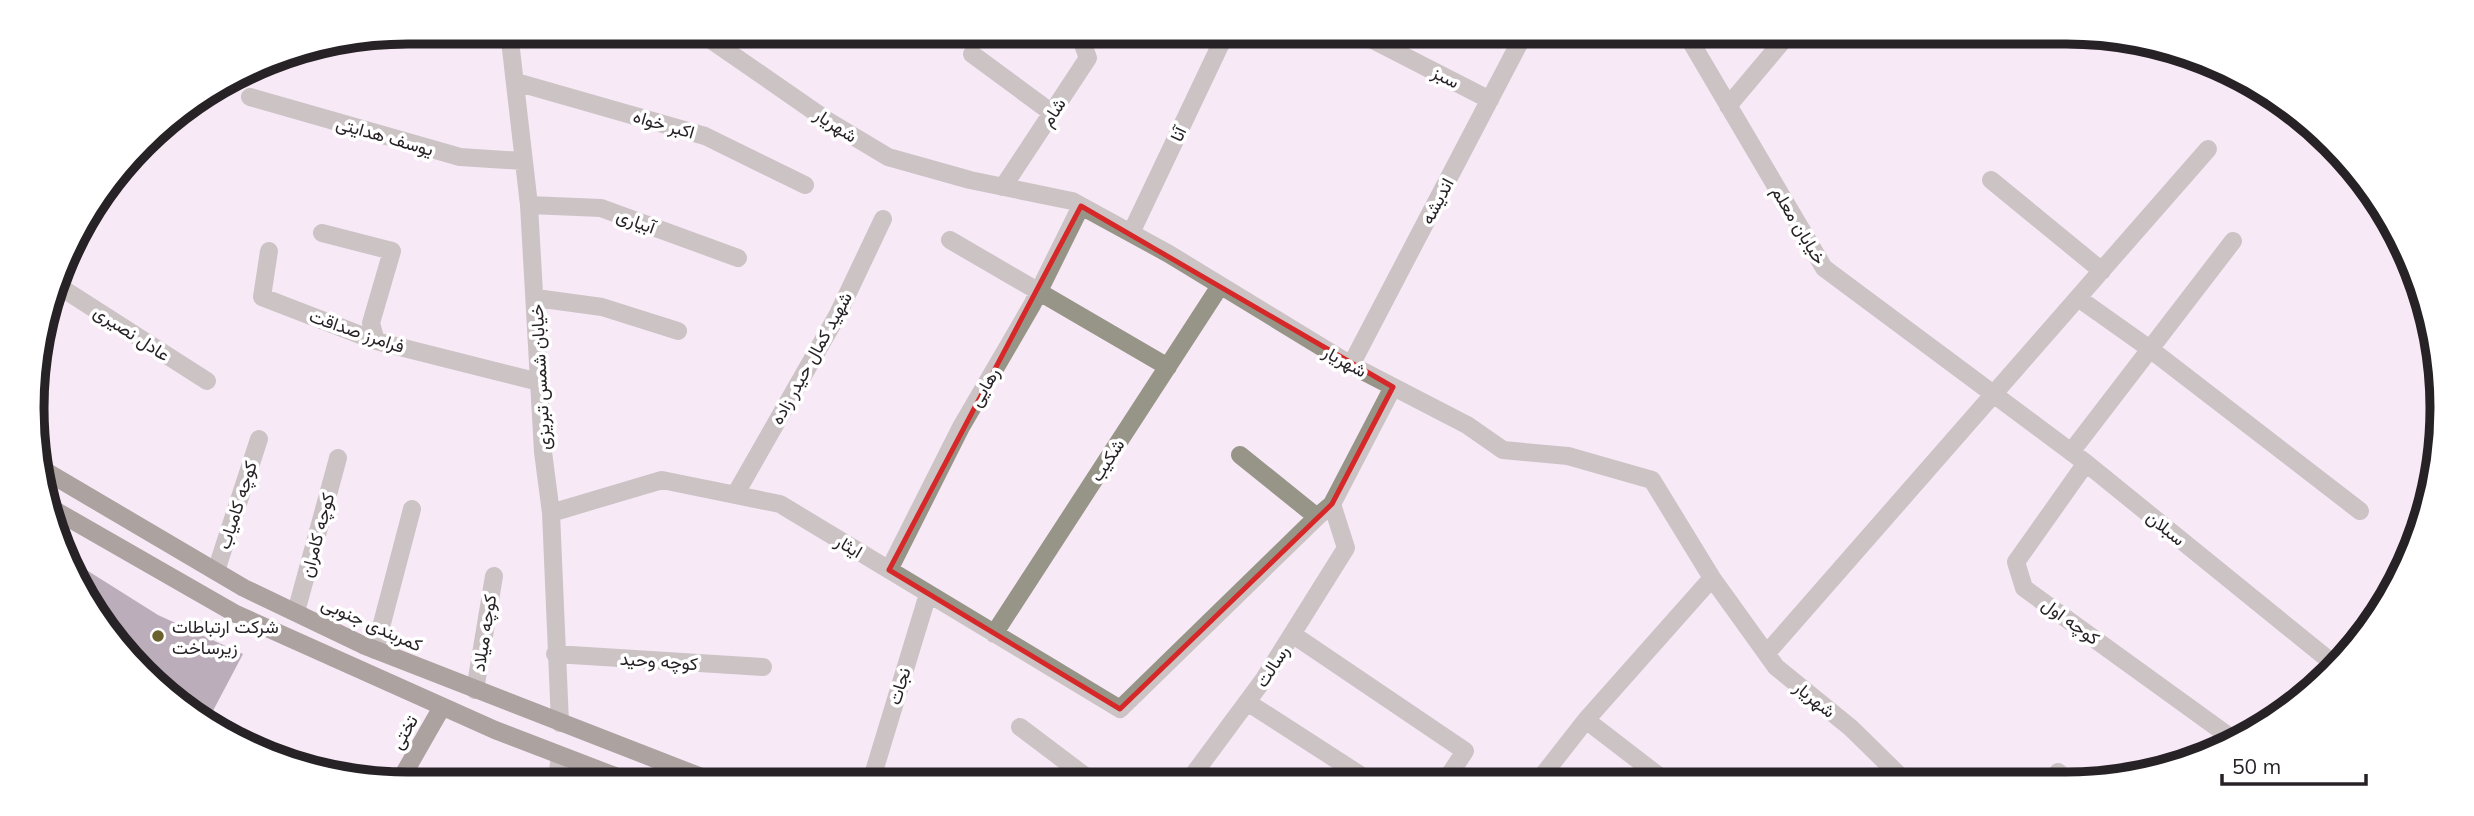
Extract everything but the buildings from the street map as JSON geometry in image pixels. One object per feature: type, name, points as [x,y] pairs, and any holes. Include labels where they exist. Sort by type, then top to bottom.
[{"type":"main road","name":"کمربندی جنوبی","points":[[50,474],[216,571],[375,650],[688,772]]},
{"type":"main road","points":[[59,513],[236,614],[442,708],[604,772]]},
{"type":"main road","name":"تختی","points":[[405,772],[442,708]]},
{"type":"main road","points":[[559,723],[561,756]]},
{"type":"street","name":"خیابان شمس تبریزی","points":[[511,44],[529,205],[536,298],[542,453],[551,513],[559,723]]},
{"type":"street","name":"شهریار","points":[[717,44],[828,121],[888,157],[1003,187],[1072,201],[1131,233],[1352,365],[1467,425],[1503,450],[1568,456],[1652,480],[1712,578],[1776,667],[1851,727],[1896,772]]},
{"type":"street","name":"شام","points":[[1003,187],[1088,58],[1083,44]]},
{"type":"street","name":"آنا","points":[[1131,233],[1221,44]]},
{"type":"street","name":"سبز","points":[[1381,44],[1490,100]]},
{"type":"street","name":"اندیشه","points":[[1352,365],[1519,44]]},
{"type":"street","name":"خیابان معلم","points":[[1692,44],[1824,268],[1995,393]]},
{"type":"street","points":[[1728,106],[1780,44]]},
{"type":"street","points":[[972,54],[1052,113]]},
{"type":"street","name":"اکبر خواه","points":[[516,82],[705,136],[805,185]]},
{"type":"street","name":"یوسف هدایتی","points":[[250,97],[460,157],[522,161]]},
{"type":"street","points":[[1767,653],[2208,149]]},
{"type":"street","points":[[1991,180],[2102,271]]},
{"type":"street","name":"آبیاری","points":[[529,205],[601,208],[738,258]]},
{"type":"street","name":"رهایی","points":[[889,570],[961,427],[1038,292],[1081,206]]},
{"type":"street","name":"شهید کمال حیدر زاده","points":[[735,495],[837,316],[883,219]]},
{"type":"street","points":[[321,233],[392,251],[371,323],[376,341]]},
{"type":"street","points":[[950,240],[1168,367]]},
{"type":"street","points":[[2071,452],[2233,241]]},
{"type":"street","name":"فرامرز صداقت","points":[[269,251],[262,297],[376,341],[539,382]]},
{"type":"street","name":"شکیب","points":[[994,634],[1220,286]]},
{"type":"street","name":"عادل نصیری","points":[[64,289],[206,380]]},
{"type":"street","points":[[536,298],[602,307],[678,331]]},
{"type":"street","points":[[2078,298],[2150,349],[2360,511]]},
{"type":"street","points":[[1240,456],[1317,517],[1332,504],[1393,387]]},
{"type":"street","name":"سبلان","points":[[1995,393],[2086,463],[2329,661]]},
{"type":"street","name":"کوچه کامیاب","points":[[216,571],[259,439]]},
{"type":"street","name":"کوچه کامران","points":[[296,612],[338,458]]},
{"type":"street","name":"کوچه اول","points":[[2086,463],[2016,562],[2024,587],[2226,735]]},
{"type":"street","name":"ایثار","points":[[551,513],[662,480],[780,504],[1120,709],[1317,517]]},
{"type":"street","name":"رسالت","points":[[1195,772],[1247,702],[1346,548],[1332,504]]},
{"type":"street","points":[[375,650],[412,509]]},
{"type":"street","name":"کوچه میلاد","points":[[475,690],[494,576]]},
{"type":"street","points":[[1545,772],[1586,720],[1712,578]]},
{"type":"street","name":"نجات","points":[[874,772],[928,594]]},
{"type":"street","points":[[1292,635],[1465,751],[1452,772]]},
{"type":"street","name":"کوچه وحید","points":[[555,654],[763,667]]},
{"type":"street","points":[[1247,702],[1357,772]]},
{"type":"street","points":[[1586,720],[1654,772]]},
{"type":"street","points":[[1020,727],[1080,772]]},
{"type":"street","points":[[558,772],[561,756]]},
{"type":"highlighted area","points":[[1081,206],[1393,387],[1332,504],[1120,709],[889,570]]},
{"type":"place","name":"شرکت ارتباطات زیرساخت","points":[[158,636]]}]
